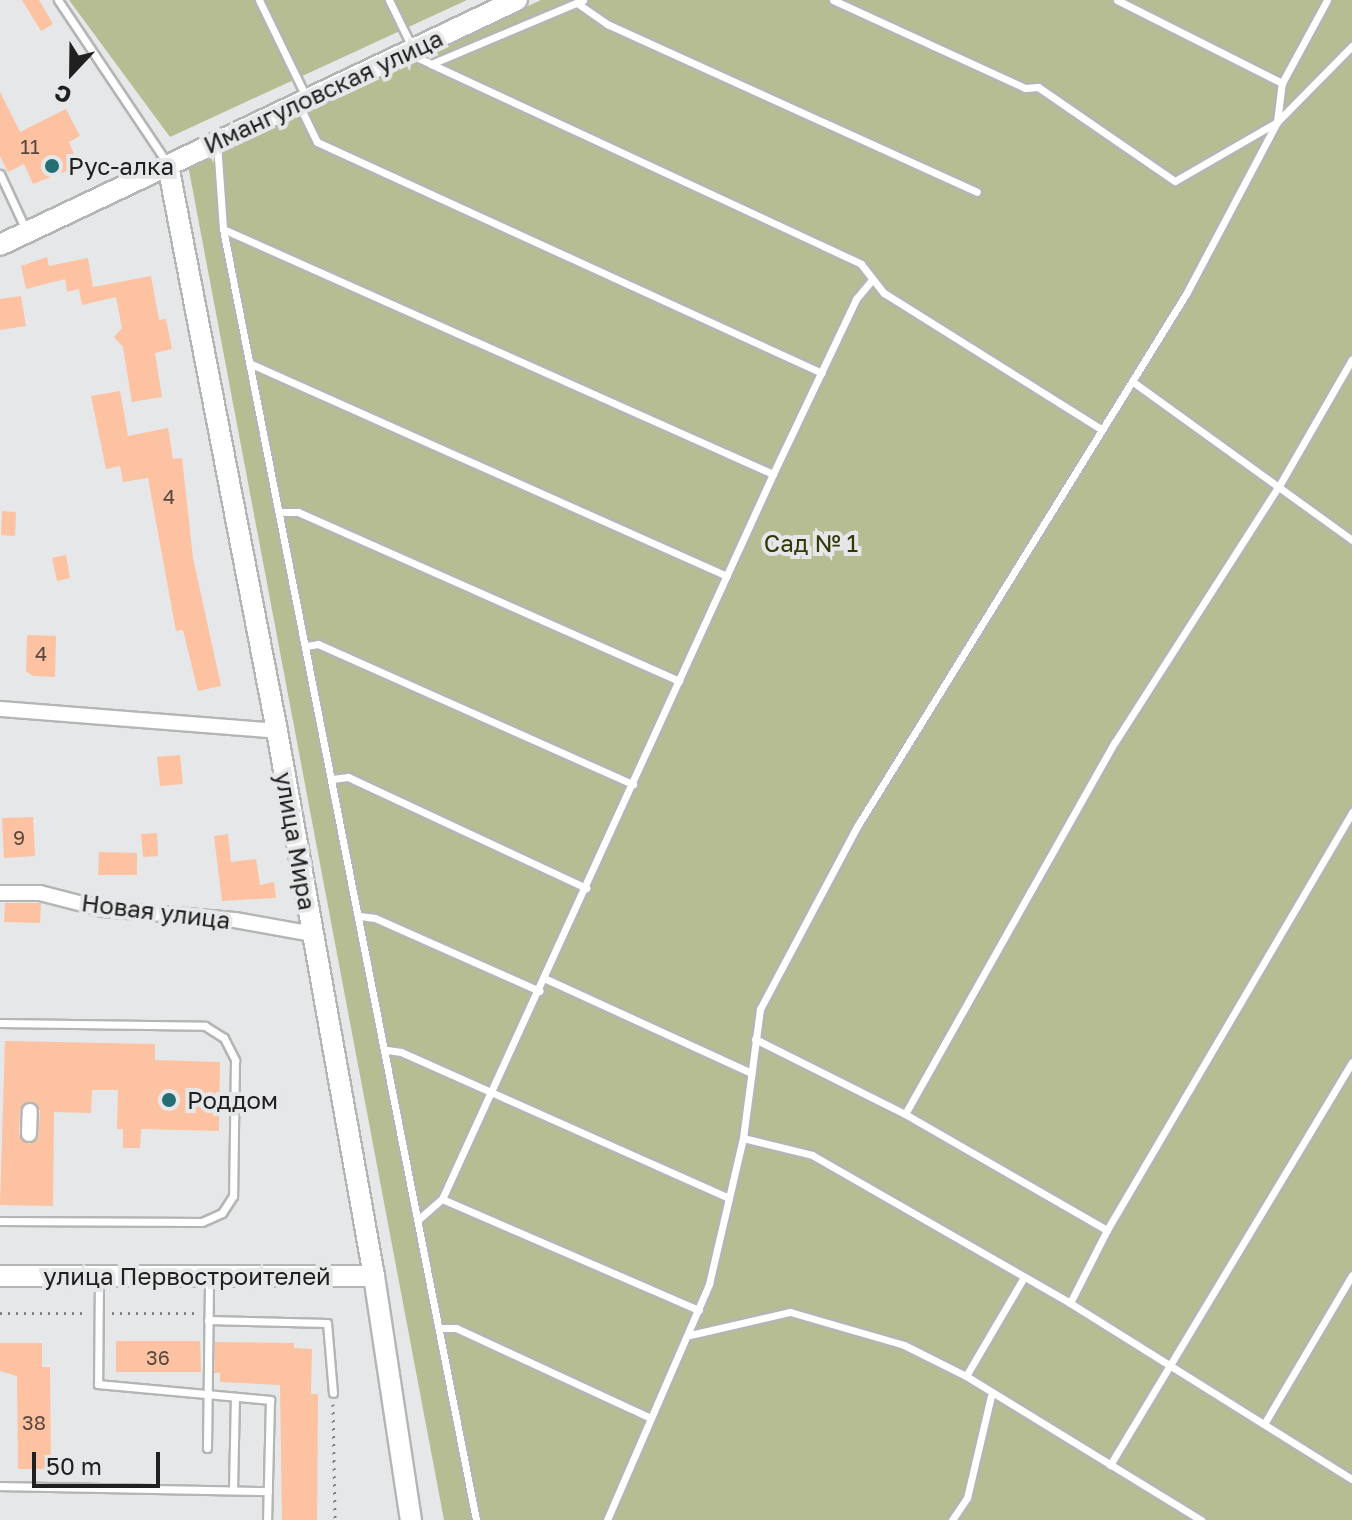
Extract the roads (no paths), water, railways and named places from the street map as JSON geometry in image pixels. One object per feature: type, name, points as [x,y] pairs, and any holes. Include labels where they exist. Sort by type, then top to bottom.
[{"type":"main road","name":"Имангуловская улица","points":[[0,245],[513,1]]},
{"type":"main road","name":"улица Мира","points":[[168,165],[277,731],[374,1276],[411,1520]]},
{"type":"main road","name":"улица Первостроителей","points":[[0,1276],[374,1276]]},
{"type":"street","points":[[0,709],[277,731]]},
{"type":"street","name":"Новая улица","points":[[0,893],[40,893],[102,909],[235,920],[313,934]]},
{"type":"street","points":[[29,1134],[30,1111]]},
{"type":"lane","points":[[58,0],[168,165]]},
{"type":"lane","points":[[259,0],[317,142],[822,373]]},
{"type":"lane","points":[[389,0],[410,50],[431,64],[861,264],[884,293],[1102,430]]},
{"type":"lane","points":[[833,0],[1025,88],[1038,87],[1175,181],[1277,122],[1352,46]]},
{"type":"lane","points":[[1117,0],[1282,83]]},
{"type":"lane","points":[[607,1520],[649,1417],[690,1335],[699,1310],[743,1138],[760,1009],[858,825],[1133,382],[1277,122],[1282,83],[1327,0]]},
{"type":"lane","points":[[431,64],[580,1],[607,24],[977,192]]},
{"type":"lane","points":[[217,141],[223,229],[420,1218],[476,1520]]},
{"type":"lane","points":[[0,174],[27,232]]},
{"type":"lane","points":[[223,229],[773,474]]},
{"type":"lane","points":[[420,1218],[442,1199],[546,979],[773,474],[856,299],[873,279]]},
{"type":"lane","points":[[905,1114],[1115,742],[1279,486],[1352,359]]},
{"type":"lane","points":[[249,363],[727,576]]},
{"type":"lane","points":[[1133,382],[1352,540]]},
{"type":"lane","points":[[279,512],[298,512],[679,681]]},
{"type":"lane","points":[[306,646],[318,644],[633,784]]},
{"type":"lane","points":[[332,779],[348,777],[586,888]]},
{"type":"lane","points":[[1070,1303],[1107,1230],[1352,812]]},
{"type":"lane","points":[[360,916],[540,991]]},
{"type":"lane","points":[[546,979],[751,1073]]},
{"type":"lane","points":[[0,1023],[205,1026],[224,1038],[235,1060],[233,1196],[222,1213],[202,1222],[0,1221]]},
{"type":"lane","points":[[755,1039],[905,1114],[1107,1230]]},
{"type":"lane","points":[[387,1050],[729,1198]]},
{"type":"lane","points":[[1110,1465],[1352,1062]]},
{"type":"lane","points":[[743,1138],[812,1155],[1070,1303],[1352,1479]]},
{"type":"lane","points":[[442,1199],[699,1310]]},
{"type":"lane","points":[[1264,1424],[1352,1275]]},
{"type":"lane","points":[[99,1277],[98,1384],[270,1400],[267,1520]]},
{"type":"lane","points":[[207,1448],[205,1396],[209,1277]]},
{"type":"lane","points":[[966,1376],[1024,1277]]},
{"type":"lane","points":[[690,1335],[790,1312],[904,1345],[966,1376],[991,1396],[1201,1520]]},
{"type":"lane","points":[[208,1320],[327,1323],[333,1393]]},
{"type":"lane","points":[[440,1328],[456,1328],[649,1417]]},
{"type":"lane","points":[[952,1520],[967,1498],[991,1396]]},
{"type":"lane","points":[[233,1490],[235,1398]]},
{"type":"lane","points":[[0,1486],[268,1491]]},
{"type":"place","name":"Рус-алка","points":[[52,166]]},
{"type":"place","name":"Роддом","points":[[169,1100]]},
{"type":"park label","name":"Сад № 1","points":[[811,543]]}]
